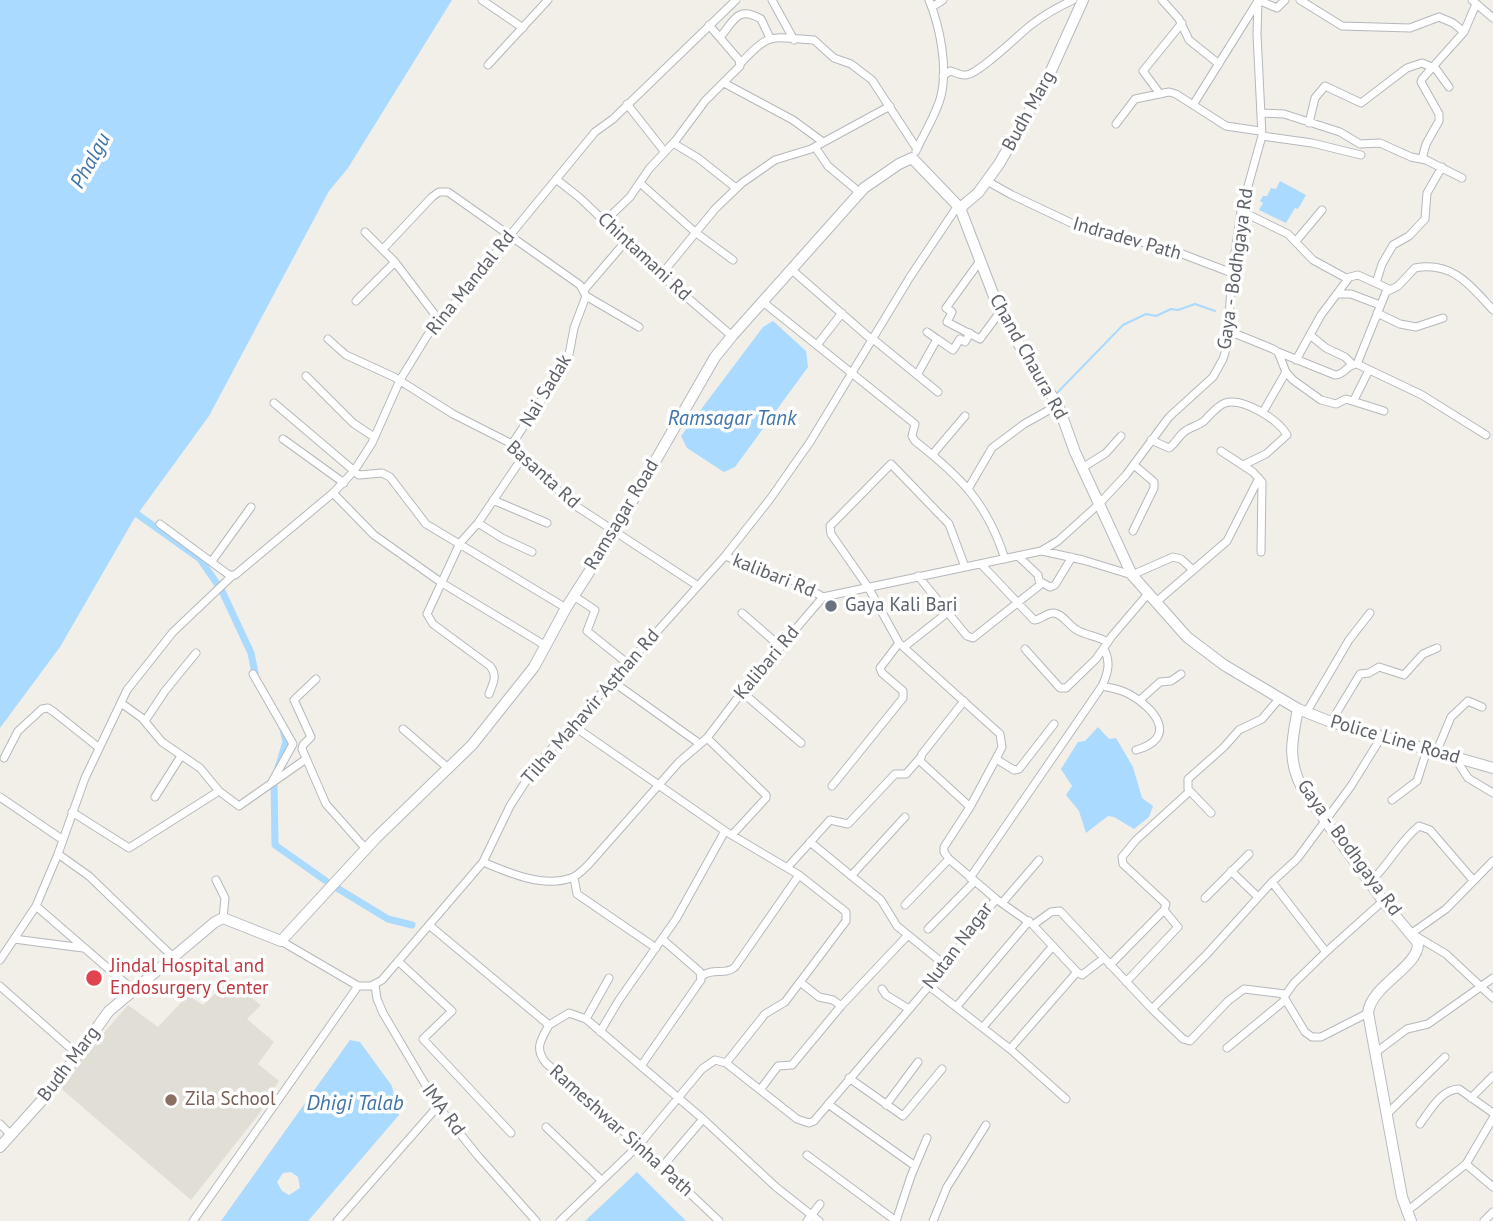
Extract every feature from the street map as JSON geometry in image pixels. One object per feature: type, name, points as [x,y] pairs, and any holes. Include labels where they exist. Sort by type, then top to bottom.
[{"type":"street","points":[[482,0],[523,29]]},
{"type":"street","points":[[488,65],[548,0]]},
{"type":"street","name":"Rina Mandal Rd","points":[[0,960],[36,906],[98,747],[127,690],[173,632],[232,576],[333,493],[354,471],[374,437],[400,380],[439,320],[596,132],[736,0]]},
{"type":"street","points":[[772,0],[794,40]]},
{"type":"street","points":[[914,154],[939,102],[943,76],[940,39],[930,4],[943,0]]},
{"type":"street","points":[[943,76],[950,71],[962,75],[971,74],[1041,18],[1073,0]]},
{"type":"street","name":"Budh Marg","points":[[958,208],[973,198],[987,181],[1045,84],[1083,0]]},
{"type":"street","points":[[1162,0],[1182,23],[1189,40],[1219,64]]},
{"type":"street","points":[[1194,105],[1258,0],[1277,8],[1285,0]]},
{"type":"street","name":"Gaya - Bodhgaya Rd","points":[[1099,504],[1134,465],[1169,417],[1217,372],[1226,351],[1232,273],[1241,211],[1261,134],[1258,0]]},
{"type":"street","points":[[1300,0],[1342,26],[1410,28],[1439,17],[1449,20],[1464,32]]},
{"type":"street","points":[[1422,159],[1426,144],[1439,121],[1421,82],[1464,32],[1474,2],[1493,18]]},
{"type":"street","points":[[720,37],[736,17],[747,14],[761,19],[770,38]]},
{"type":"street","points":[[1160,94],[1143,71],[1182,23]]},
{"type":"street","points":[[709,25],[741,63]]},
{"type":"street","points":[[605,221],[626,202],[705,101],[739,69],[754,48],[770,38],[814,40],[834,58],[851,64],[876,85],[890,106],[914,154],[958,208]]},
{"type":"street","points":[[1309,123],[1315,98],[1325,86],[1361,103],[1407,68],[1422,63],[1433,67],[1449,88]]},
{"type":"street","points":[[724,83],[793,120],[823,142]]},
{"type":"street","points":[[1116,124],[1131,102],[1140,97],[1172,93],[1230,128],[1361,155]]},
{"type":"street","points":[[628,104],[664,151]]},
{"type":"street","points":[[662,275],[695,232],[736,188],[775,160],[815,147],[890,106]]},
{"type":"street","points":[[1261,113],[1279,113],[1340,132],[1360,144],[1380,143],[1442,167],[1462,178]]},
{"type":"street","points":[[673,143],[736,188]]},
{"type":"street","points":[[815,147],[828,166],[859,192]]},
{"type":"street","name":"Ramsagar Road","points":[[366,849],[484,732],[534,667],[566,608],[614,533],[715,358],[732,336],[859,192],[914,154]]},
{"type":"street","points":[[1376,283],[1382,264],[1393,245],[1409,236],[1425,219],[1427,193],[1442,167]]},
{"type":"street","name":"Chintamani Rd","points":[[556,179],[732,336]]},
{"type":"street","name":"Indradev Path","points":[[987,181],[1086,230],[1164,247],[1232,273]]},
{"type":"street","points":[[640,183],[695,232],[733,260]]},
{"type":"street","points":[[383,249],[432,197],[444,191],[511,235],[585,293],[639,327]]},
{"type":"street","name":"Chand Chaura Rd","points":[[958,208],[1000,312],[1058,404],[1099,504]]},
{"type":"street","name":"Tilha Mahavir Asthan Rd","points":[[375,985],[483,862],[522,786],[572,725],[724,556],[770,499],[853,373],[910,277],[958,208]]},
{"type":"street","points":[[1296,241],[1322,210]]},
{"type":"street","points":[[1241,211],[1288,234],[1313,260],[1348,279]]},
{"type":"street","points":[[365,232],[395,262],[439,320]]},
{"type":"street","name":"Nai Sadak","points":[[512,444],[568,360],[585,293],[626,242]]},
{"type":"street","points":[[980,261],[946,308],[952,312],[947,322],[980,339],[1000,312]]},
{"type":"street","points":[[356,300],[395,262]]},
{"type":"street","points":[[1229,331],[1335,375],[1342,374],[1354,364],[1390,289],[1398,286],[1415,268],[1452,273],[1468,282],[1493,310]]},
{"type":"street","points":[[792,270],[938,392]]},
{"type":"street","points":[[1296,360],[1321,315],[1348,279],[1358,275],[1390,289]]},
{"type":"street","points":[[1337,294],[1351,294],[1400,324],[1416,327],[1443,318]]},
{"type":"street","points":[[763,302],[912,421],[915,426],[913,438],[968,489],[992,524],[1005,559]]},
{"type":"street","points":[[817,345],[842,313]]},
{"type":"street","points":[[927,332],[956,352],[960,339],[965,342],[970,333]]},
{"type":"street","points":[[1310,335],[1354,364],[1422,395],[1486,435]]},
{"type":"street","name":"Basanta Rd","points":[[328,339],[346,355],[400,380],[453,414],[512,444],[522,458],[558,492],[614,533],[698,586]]},
{"type":"street","points":[[917,375],[937,340]]},
{"type":"street","points":[[1278,352],[1286,372],[1298,384],[1324,401],[1336,404],[1343,399],[1384,411]]},
{"type":"street","points":[[1354,401],[1369,370]]},
{"type":"street","points":[[1263,412],[1286,372]]},
{"type":"street","points":[[306,376],[353,423],[374,437]]},
{"type":"street","points":[[1152,440],[1169,448],[1185,431],[1199,425],[1229,402],[1263,412],[1287,435],[1266,454],[1243,465]]},
{"type":"street","points":[[274,403],[360,476],[382,473],[390,477],[404,491],[423,521],[566,608]]},
{"type":"street","points":[[968,489],[992,448],[1024,424],[1058,404]]},
{"type":"street","points":[[932,454],[965,416]]},
{"type":"street","points":[[1082,468],[1106,453],[1121,436]]},
{"type":"street","points":[[283,439],[344,482]]},
{"type":"street","points":[[1221,451],[1259,478],[1263,486],[1261,552]]},
{"type":"street","points":[[489,694],[495,680],[495,672],[427,617],[427,614],[460,543],[478,523],[522,458]]},
{"type":"street","points":[[905,905],[949,859],[944,847],[970,807],[1002,747],[1000,734],[901,645],[868,587],[831,534],[830,526],[891,464],[949,524],[964,567]]},
{"type":"street","points":[[1133,531],[1154,488],[1154,482],[1134,465]]},
{"type":"street","points":[[1025,649],[1063,689],[1096,659],[1151,599],[1193,570],[1227,541],[1259,478]]},
{"type":"street","points":[[333,493],[365,527],[442,583],[546,646]]},
{"type":"street","points":[[493,500],[547,523]]},
{"type":"street","points":[[1099,504],[1132,575],[1187,637],[1224,665],[1302,711],[1370,613]]},
{"type":"street","name":"Kalibari Rd","points":[[574,878],[679,762],[704,741],[823,597],[1041,551],[1058,541],[1099,504]]},
{"type":"street","points":[[212,561],[251,508]]},
{"type":"street","points":[[478,523],[532,552]]},
{"type":"street","points":[[160,524],[232,576]]},
{"type":"street","points":[[1041,551],[1072,557],[1132,575],[1173,557],[1181,559],[1193,570]]},
{"type":"street","name":"kalibari Rd","points":[[724,556],[797,582],[823,597]]},
{"type":"street","points":[[1018,556],[1038,575],[1041,582],[1050,587],[1055,585],[1072,557]]},
{"type":"street","points":[[928,929],[972,880],[1102,686],[1108,669],[1106,645],[1096,635],[1079,632],[1056,613],[1034,620],[981,564]]},
{"type":"street","points":[[918,576],[967,636],[974,638],[1018,604],[1041,582]]},
{"type":"street","points":[[574,596],[595,610],[587,631],[627,663]]},
{"type":"street","points":[[832,786],[903,698],[903,691],[882,673],[880,668],[901,645],[947,612]]},
{"type":"street","points":[[743,613],[781,647]]},
{"type":"street","points":[[1331,722],[1360,674],[1369,673],[1379,667],[1404,675],[1423,654],[1437,648]]},
{"type":"street","points":[[145,721],[196,653]]},
{"type":"street","points":[[253,674],[293,744],[272,783]]},
{"type":"street","points":[[1140,700],[1160,682],[1171,681],[1181,674]]},
{"type":"street","points":[[281,941],[366,849],[326,804],[302,747],[311,737],[294,702],[316,679]]},
{"type":"street","points":[[600,1032],[728,833],[766,798],[766,794],[704,741],[612,681]]},
{"type":"street","points":[[1102,686],[1122,691],[1140,700],[1155,715],[1160,730],[1155,742],[1136,750]]},
{"type":"street","points":[[742,692],[801,743]]},
{"type":"street","points":[[1211,813],[1190,791],[1186,785],[1188,779],[1239,730],[1262,719],[1279,699]]},
{"type":"street","points":[[787,868],[830,820],[848,824],[895,774],[906,774],[964,701]]},
{"type":"street","points":[[1392,800],[1417,780],[1453,714],[1466,702],[1482,707]]},
{"type":"street","points":[[121,703],[145,721],[162,742],[200,768],[219,791],[239,806],[306,759]]},
{"type":"street","points":[[4,758],[18,731],[42,709],[48,708],[98,747]]},
{"type":"street","name":"Gaya - Bodhgaya Rd","points":[[1302,711],[1292,743],[1295,773],[1302,788],[1383,901],[1418,943],[1416,953],[1375,995],[1368,1013]]},
{"type":"street","name":"Police Line Road","points":[[1302,711],[1331,722],[1493,768]]},
{"type":"street","points":[[996,759],[1014,770],[1019,769],[1054,724]]},
{"type":"street","points":[[560,1221],[639,1145],[708,1063],[715,1060],[726,1063],[765,1014],[780,1006],[848,916],[842,908],[799,875],[728,833],[572,725]]},
{"type":"street","points":[[403,729],[448,768]]},
{"type":"street","points":[[1152,1009],[1297,859],[1351,786],[1382,736]]},
{"type":"street","points":[[155,797],[181,756]]},
{"type":"street","points":[[920,758],[923,765],[970,807]]},
{"type":"street","points":[[1455,758],[1468,778],[1493,793]]},
{"type":"street","points":[[72,812],[129,848],[219,791]]},
{"type":"street","points":[[1110,965],[1164,910],[1166,904],[1123,864],[1122,857],[1136,840],[1190,791]]},
{"type":"street","points":[[0,797],[63,840]]},
{"type":"street","points":[[851,876],[905,817]]},
{"type":"street","points":[[1370,882],[1386,867],[1406,838],[1419,826],[1430,830],[1473,880]]},
{"type":"street","points":[[810,842],[881,900],[891,918],[944,965]]},
{"type":"street","points":[[58,854],[89,876],[173,957]]},
{"type":"street","points":[[1205,898],[1249,854]]},
{"type":"street","name":"Nutan Nagar","points":[[726,1063],[797,1119],[809,1123],[818,1117],[999,901],[949,859]]},
{"type":"street","points":[[1039,860],[999,901],[1031,923],[1082,975],[1087,974],[1104,958]]},
{"type":"street","points":[[1493,861],[1440,915],[1427,920],[1413,934],[1446,954],[1493,998]]},
{"type":"street","points":[[483,862],[550,883],[574,878],[577,894],[656,948]]},
{"type":"street","points":[[1231,871],[1258,897]]},
{"type":"street","points":[[640,1066],[698,986],[702,976],[710,971],[732,971],[799,875]]},
{"type":"street","points":[[216,880],[225,898],[223,918],[281,941],[358,986],[375,985]]},
{"type":"street","points":[[1272,882],[1326,952]]},
{"type":"street","points":[[1227,1048],[1284,998],[1326,952],[1383,901]]},
{"type":"street","points":[[36,906],[133,990]]},
{"type":"street","points":[[1126,982],[1178,929],[1177,924],[1164,910]]},
{"type":"street","points":[[957,1006],[1031,923],[1051,912],[1060,911],[1183,1039],[1190,1041],[1228,1001],[1244,989],[1284,998],[1305,1032],[1312,1037],[1321,1037],[1368,1013],[1408,1217]]},
{"type":"street","name":"Budh Marg","points":[[0,1147],[53,1088],[109,1011],[223,918]]},
{"type":"street","points":[[429,925],[550,1025],[569,1013],[586,1019],[679,1097],[809,1218],[819,1221]]},
{"type":"street","points":[[760,1090],[778,1066],[792,1065],[841,1006],[908,935]]},
{"type":"street","points":[[14,939],[85,948]]},
{"type":"street","points":[[662,939],[702,976]]},
{"type":"street","points":[[983,1027],[1053,946]]},
{"type":"street","points":[[398,961],[453,1011],[423,1039],[511,1133]]},
{"type":"street","points":[[1010,1049],[1077,972]]},
{"type":"street","points":[[586,1019],[609,978]]},
{"type":"street","points":[[1375,1053],[1407,1029],[1428,1024],[1493,978]]},
{"type":"street","points":[[800,982],[819,997],[833,1000],[841,1006]]},
{"type":"street","name":"IMA Rd","points":[[375,985],[383,1013],[438,1106],[536,1221]]},
{"type":"street","points":[[0,986],[78,1055]]},
{"type":"street","points":[[193,1221],[358,986]]},
{"type":"street","points":[[929,986],[1010,1049],[1066,1100]]},
{"type":"street","points":[[882,989],[886,995],[909,1009]]},
{"type":"street","name":"Rameshwar Sinha Path","points":[[550,1025],[539,1042],[541,1057],[719,1221]]},
{"type":"street","points":[[1386,1115],[1445,1057]]},
{"type":"street","points":[[886,1105],[918,1062]]},
{"type":"street","points":[[849,1078],[903,1116],[942,1069]]},
{"type":"street","points":[[1471,1098],[1493,1076]]},
{"type":"street","points":[[1408,1217],[1466,1164],[1493,1115],[1459,1089],[1446,1092],[1420,1124]]},
{"type":"street","points":[[828,1104],[915,1166]]},
{"type":"street","points":[[337,1221],[438,1106]]},
{"type":"street","points":[[662,1167],[703,1119]]},
{"type":"street","points":[[0,1125],[11,1135]]},
{"type":"street","points":[[933,1221],[947,1187],[986,1125]]},
{"type":"street","points":[[546,1127],[601,1180]]},
{"type":"street","points":[[807,1155],[896,1221],[927,1138]]},
{"type":"street","points":[[1466,1164],[1493,1187]]},
{"type":"street","points":[[809,1218],[820,1204]]},
{"type":"street","points":[[1484,1221],[1493,1212]]},
{"type":"shaded area","name":"Zila School","points":[[231,979],[261,1005],[247,1019],[274,1042],[258,1064],[279,1081],[259,1114],[191,1200],[58,1086],[128,1005],[158,1027],[188,995],[203,1005]]},
{"type":"water","name":"Phalgu","points":[[0,0],[452,0],[348,168],[329,191],[209,416],[134,519],[60,647],[0,728]]},
{"type":"water","points":[[1280,181],[1306,195],[1286,223],[1259,210],[1263,196],[1267,196],[1271,188],[1276,189]]},
{"type":"water","name":"Ramsagar Tank","points":[[773,321],[806,351],[808,367],[735,467],[724,472],[687,448],[681,436],[763,327]]},
{"type":"water","points":[[1098,727],[1109,739],[1116,738],[1133,767],[1142,798],[1153,806],[1149,817],[1134,829],[1108,816],[1086,833],[1079,811],[1066,795],[1072,786],[1061,769],[1078,742],[1085,741]]},
{"type":"water","name":"Dhigi Talab","points":[[350,1040],[360,1042],[392,1086],[399,1115],[308,1221],[221,1221]],"holes":[[[291,1172],[298,1177],[300,1188],[289,1195],[282,1191],[277,1182],[283,1173]]]},
{"type":"water","points":[[637,1172],[686,1221],[585,1221]]},
{"type":"waterway","points":[[1056,394],[1123,325],[1146,314],[1156,316],[1171,309],[1178,310],[1195,304],[1215,311]]},
{"type":"waterway","points":[[137,514],[200,559],[222,591],[251,653],[256,678]]},
{"type":"waterway","points":[[278,768],[286,742],[283,729]]},
{"type":"waterway","points":[[274,779],[275,845],[326,881]]},
{"type":"waterway","points":[[337,888],[388,919],[412,925]]},
{"type":"place","name":"Gaya Kali Bari","points":[[831,606]]},
{"type":"place","name":"Jindal Hospital and Endosurgery Center","points":[[94,978]]},
{"type":"place","name":"Zila School","points":[[171,1100]]}]
